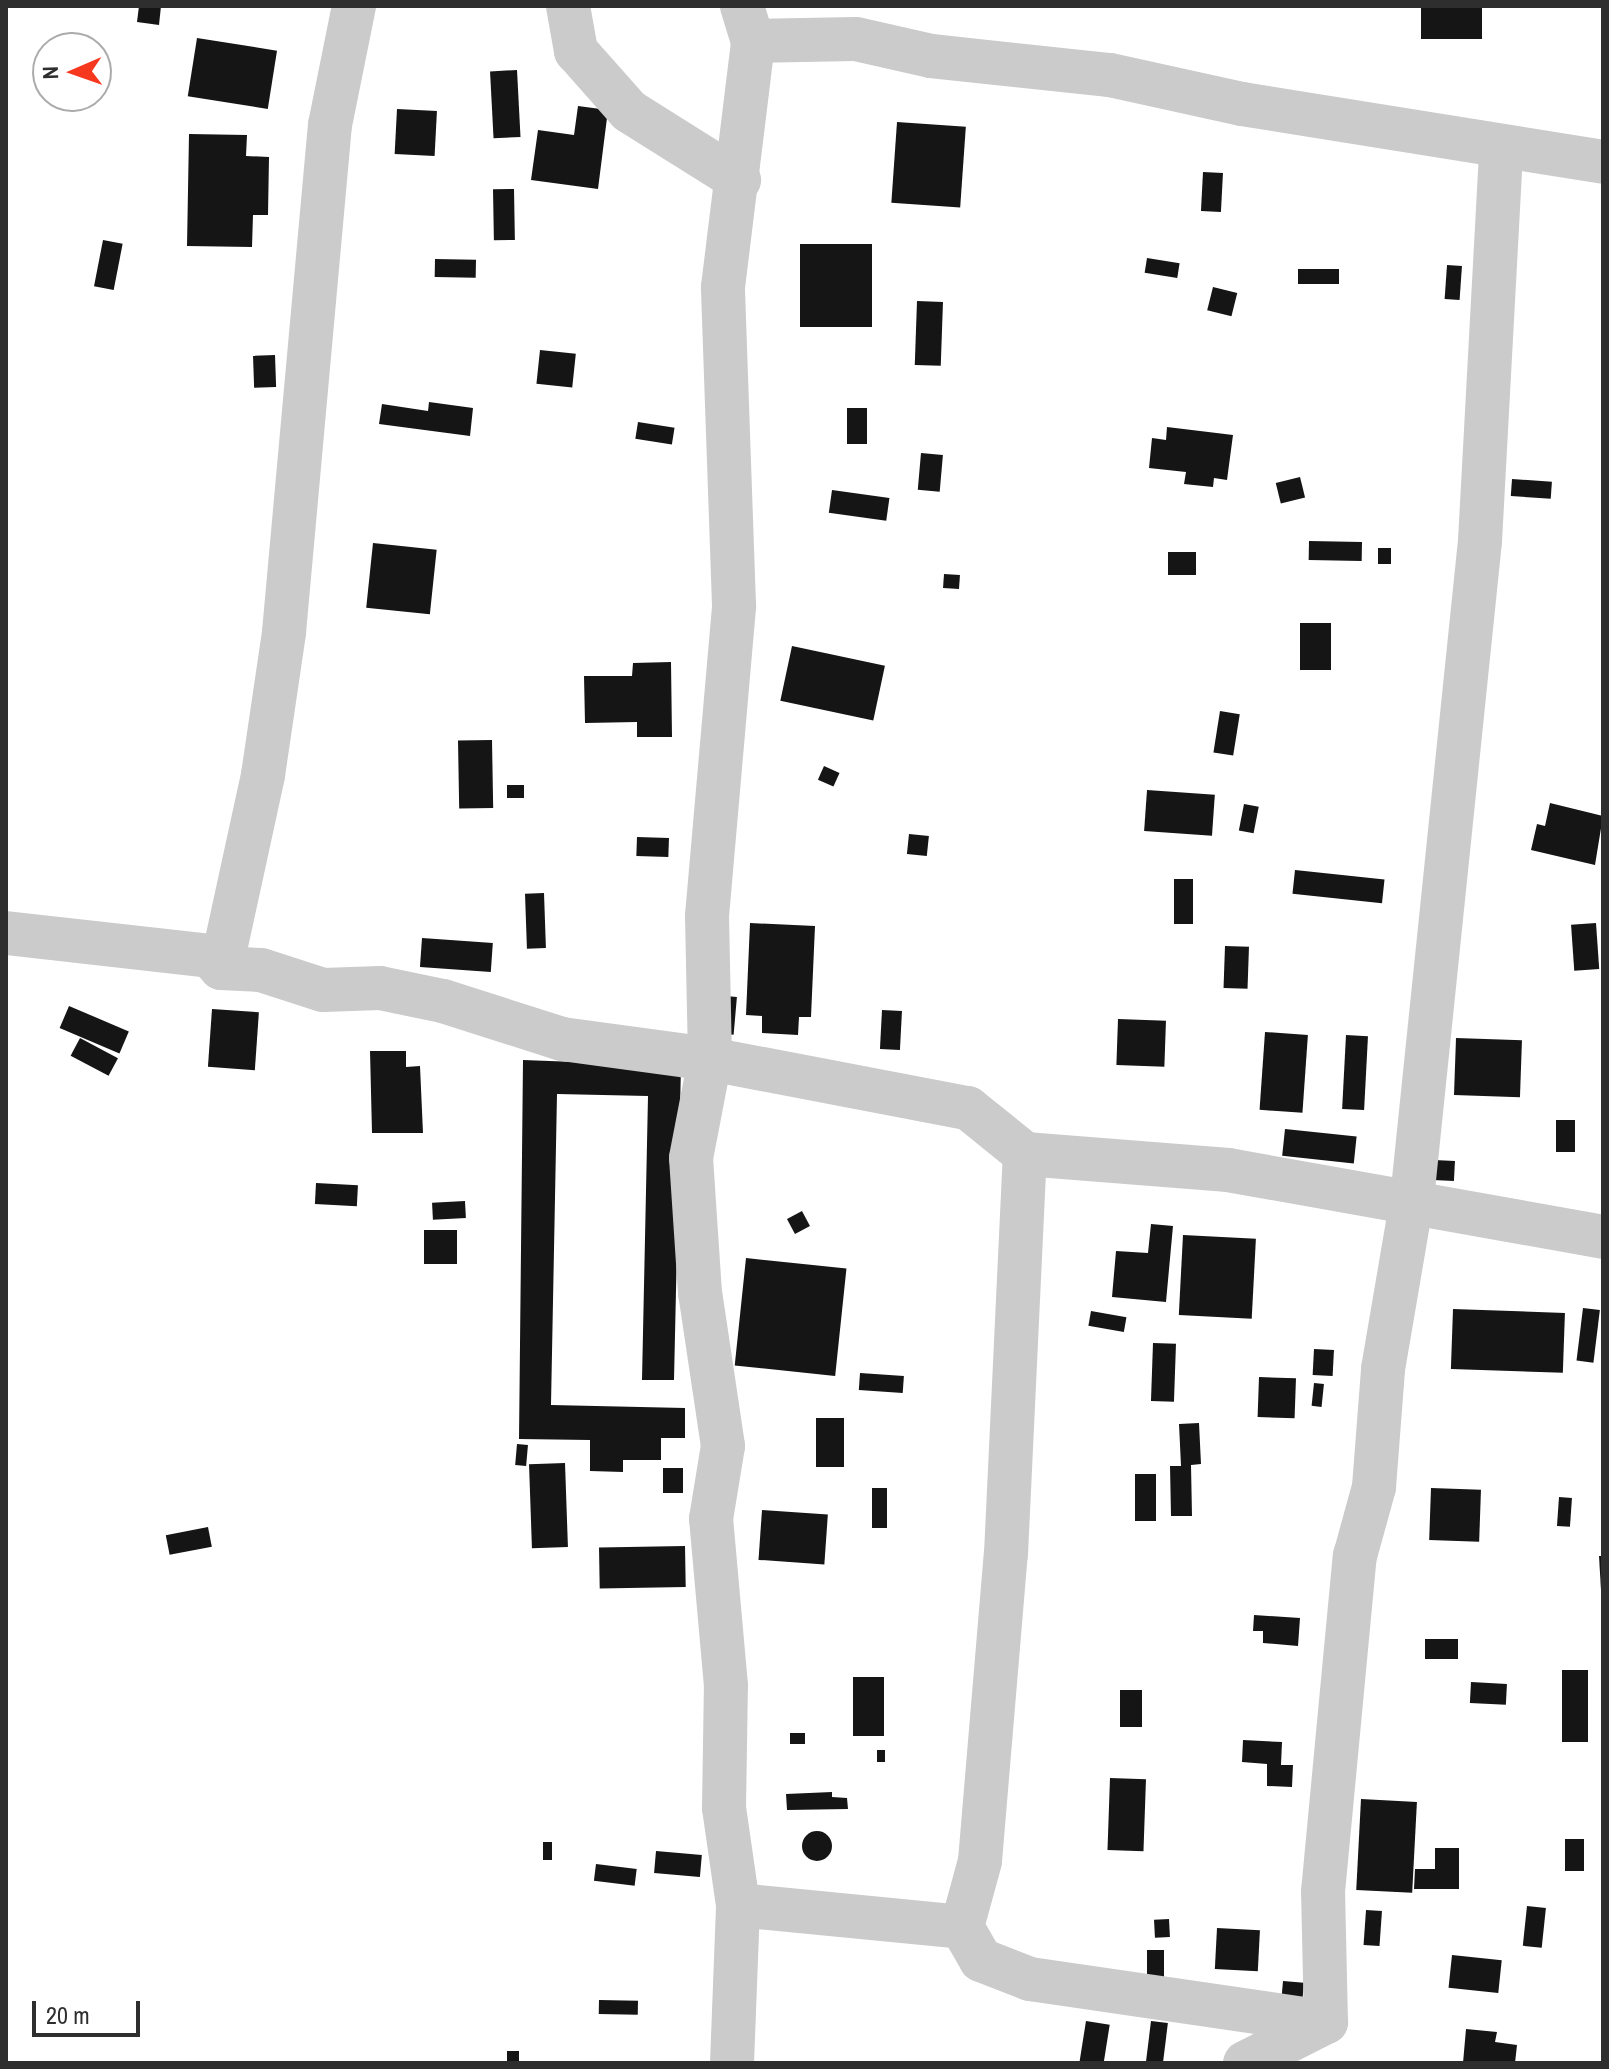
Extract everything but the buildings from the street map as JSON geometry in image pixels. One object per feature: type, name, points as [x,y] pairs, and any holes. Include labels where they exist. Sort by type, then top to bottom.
[{"type":"street","points":[[221,968],[263,775],[284,632],[330,125],[354,6]]},
{"type":"street","points":[[568,6],[576,51],[629,111],[739,180]]},
{"type":"street","points":[[732,2063],[738,1905],[724,1808],[726,1686],[711,1519],[723,1446],[701,1306],[691,1158],[710,1059],[707,916],[734,605],[723,287],[739,180],[748,24],[856,39],[931,56],[1110,75],[1501,149],[1603,162]]},
{"type":"street","points":[[1326,2022],[1323,1892],[1355,1556],[1374,1487],[1383,1369],[1412,1199],[1480,541],[1501,149]]},
{"type":"street","points":[[6,933],[210,956],[221,968],[261,970],[323,990],[380,988],[443,1001],[562,1039],[710,1059],[968,1108],[1025,1154],[1228,1170],[1412,1199],[1603,1237]]},
{"type":"street","points":[[1025,1154],[1005,1569],[980,1861],[962,1927],[981,1960],[1030,1979],[1326,2022]]},
{"type":"street","points":[[738,1905],[962,1927]]},
{"type":"street","points":[[1245,2063],[1326,2022]]}]
